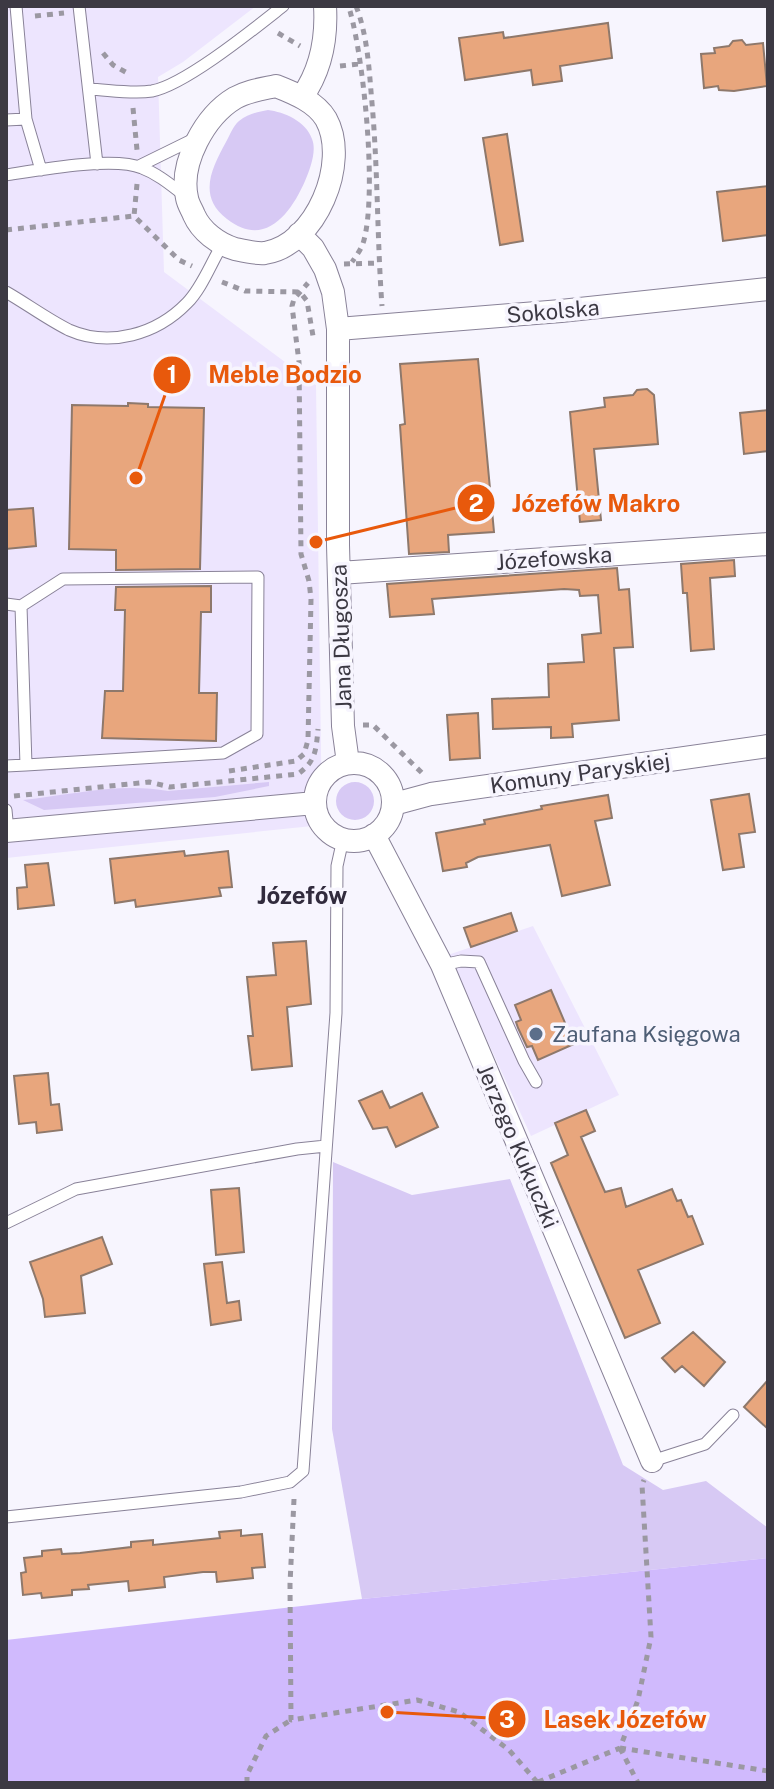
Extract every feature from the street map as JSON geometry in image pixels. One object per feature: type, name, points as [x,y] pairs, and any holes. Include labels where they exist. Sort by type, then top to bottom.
[{"type":"street","points":[[302,97],[319,68],[326,23],[325,6]]},
{"type":"street","points":[[276,86],[302,97],[325,118],[336,148],[332,182],[314,217],[281,248],[264,253],[222,245],[197,223],[187,197],[187,171],[200,136],[234,98],[253,90],[276,86]]},
{"type":"street","name":"Jana Długosza","points":[[299,234],[313,248],[325,269],[333,292],[338,329],[339,573],[343,726],[348,763]]},
{"type":"street","name":"Sokolska","points":[[338,329],[561,311],[768,289]]},
{"type":"street","name":"Józefowska","points":[[339,573],[768,544]]},
{"type":"street","name":"Komuny Paryskiej","points":[[394,804],[431,794],[768,746]]},
{"type":"street","points":[[348,763],[360,763],[381,773],[388,782],[394,804],[388,823],[374,835],[354,841],[332,834],[323,825],[315,803],[316,792],[328,772],[348,763]]},
{"type":"street","points":[[7,824],[315,803]]},
{"type":"street","name":"Jerzego Kukuczki","points":[[374,835],[442,965],[652,1461]]},
{"type":"lane","points":[[16,6],[26,119],[41,170]]},
{"type":"lane","points":[[79,6],[97,164]]},
{"type":"lane","points":[[89,89],[139,92],[162,88],[219,53],[283,6]]},
{"type":"lane","points":[[6,120],[26,119]]},
{"type":"lane","points":[[139,166],[200,136]]},
{"type":"lane","points":[[6,175],[97,164],[139,166],[187,197]]},
{"type":"lane","points":[[6,292],[71,330],[106,339],[131,336],[158,325],[188,302],[222,245]]},
{"type":"lane","points":[[6,604],[21,606],[63,579],[258,577],[257,734],[223,753],[6,766]]},
{"type":"lane","points":[[21,606],[26,765]]},
{"type":"lane","points":[[6,1517],[241,1492],[290,1482],[303,1471],[336,1013],[337,866],[343,839]]},
{"type":"lane","points":[[442,965],[461,961],[479,962],[536,1082]]},
{"type":"lane","points":[[6,1223],[76,1189],[326,1146]]},
{"type":"lane","points":[[652,1461],[705,1444],[733,1415]]},
{"type":"path","points":[[348,6],[359,64],[369,176],[364,240],[352,262],[379,263]]},
{"type":"path","points":[[356,6],[367,40],[378,185],[382,307],[390,309]]},
{"type":"path","points":[[6,230],[134,216]]},
{"type":"path","points":[[216,772],[296,761],[304,754],[308,740],[311,599],[301,554],[299,362],[292,306],[300,292]]},
{"type":"path","points":[[149,782],[158,777]]},
{"type":"path","points":[[6,797],[149,782],[170,787],[275,777]]},
{"type":"path","points":[[638,1783],[620,1748],[638,1700],[651,1637],[642,1485],[652,1461]]},
{"type":"path","points":[[290,1482],[296,1504],[290,1584],[291,1720]]},
{"type":"path","points":[[247,1783],[247,1775],[266,1736],[291,1720],[417,1700],[459,1712],[509,1750],[538,1783],[620,1748],[768,1771]]},
{"type":"shaded area","points":[[6,6],[256,6],[183,62],[158,77],[164,272],[316,385],[322,825],[6,858]]},
{"type":"shaded area","points":[[268,110],[300,122],[312,139],[313,154],[305,181],[292,205],[275,223],[265,229],[253,230],[227,219],[218,210],[212,201],[210,182],[216,162],[237,123],[249,115]]},
{"type":"shaded area","points":[[269,782],[269,786],[215,797],[44,810],[23,800],[96,790],[132,788],[168,791]]},
{"type":"shaded area","points":[[355,782],[368,788],[374,801],[368,814],[355,820],[342,814],[336,801],[342,788]]},
{"type":"shaded area","points":[[533,926],[619,1095],[531,1136],[448,955]]},
{"type":"shaded area","points":[[333,1162],[412,1195],[510,1179],[623,1465],[663,1490],[706,1481],[768,1528],[768,1558],[362,1599],[332,1429]]},
{"type":"shaded area","points":[[768,1558],[768,1783],[6,1783],[6,1640],[362,1599]]},
{"type":"building","points":[[608,23],[612,58],[560,66],[562,81],[533,85],[531,70],[465,80],[459,38],[503,32],[504,38]]},
{"type":"building","points":[[742,40],[746,45],[763,43],[767,86],[734,91],[719,90],[718,86],[704,88],[701,54],[715,53],[714,48]]},
{"type":"building","points":[[507,134],[523,241],[500,245],[483,138]]},
{"type":"building","points":[[768,186],[768,235],[723,241],[717,192]]},
{"type":"building","points":[[478,359],[494,532],[448,535],[449,552],[409,554],[400,425],[405,424],[400,364]]},
{"type":"building","points":[[647,389],[654,395],[658,444],[594,449],[601,520],[580,522],[570,412],[605,407],[604,398],[633,395],[637,390]]},
{"type":"building","points":[[128,403],[148,404],[148,407],[204,408],[200,569],[116,570],[116,550],[69,549],[72,405],[128,406]]},
{"type":"building","points":[[768,410],[768,451],[744,454],[740,413]]},
{"type":"building","points":[[33,508],[36,546],[6,549],[6,510]]},
{"type":"building","points":[[734,560],[735,576],[710,578],[714,649],[691,651],[687,593],[683,593],[681,564]]},
{"type":"building","points":[[617,568],[619,590],[629,589],[633,647],[614,648],[619,720],[572,724],[573,737],[551,738],[551,727],[493,729],[492,699],[549,697],[548,664],[584,662],[582,635],[601,633],[598,595],[580,596],[579,590],[564,589],[432,599],[434,614],[390,617],[387,584]]},
{"type":"building","points":[[211,586],[211,612],[201,612],[199,693],[217,693],[216,741],[102,738],[105,691],[123,691],[125,610],[115,610],[116,587]]},
{"type":"building","points":[[478,713],[480,758],[450,760],[447,715]]},
{"type":"building","points":[[749,794],[755,832],[739,834],[744,867],[723,870],[711,800]]},
{"type":"building","points":[[608,795],[612,818],[595,821],[610,885],[562,896],[550,845],[478,857],[466,863],[467,867],[443,871],[436,833],[485,824],[484,820],[542,809],[541,806]]},
{"type":"building","points":[[184,851],[185,856],[228,851],[232,887],[219,888],[221,896],[136,907],[135,900],[115,903],[110,859]]},
{"type":"building","points":[[48,863],[54,905],[18,909],[17,888],[27,887],[25,865]]},
{"type":"building","points":[[511,913],[517,931],[471,947],[464,928]]},
{"type":"building","points":[[306,941],[311,1004],[287,1007],[292,1066],[252,1070],[248,1036],[253,1036],[247,977],[276,975],[273,943]]},
{"type":"building","points":[[551,990],[574,1044],[538,1060],[532,1046],[527,1047],[518,1028],[516,1022],[521,1020],[515,1005]]},
{"type":"building","points":[[48,1073],[51,1105],[59,1104],[62,1130],[37,1133],[36,1122],[19,1124],[14,1076]]},
{"type":"building","points":[[382,1091],[390,1108],[422,1093],[438,1127],[396,1147],[387,1127],[373,1129],[359,1101]]},
{"type":"building","points":[[586,1110],[595,1131],[581,1137],[605,1192],[621,1188],[626,1207],[672,1189],[688,1217],[692,1216],[703,1244],[638,1270],[660,1323],[625,1338],[551,1163],[568,1155],[555,1123]]},
{"type":"building","points":[[239,1188],[244,1252],[216,1255],[211,1190]]},
{"type":"building","points":[[102,1237],[112,1264],[81,1276],[85,1313],[45,1317],[43,1299],[30,1262]]},
{"type":"building","points":[[222,1262],[227,1303],[239,1301],[241,1320],[211,1325],[204,1264]]},
{"type":"building","points":[[693,1332],[725,1362],[704,1386],[682,1366],[675,1372],[662,1358]]},
{"type":"building","points":[[768,1380],[768,1429],[744,1407]]},
{"type":"building","points":[[241,1530],[241,1536],[262,1534],[265,1567],[252,1568],[253,1578],[217,1582],[216,1572],[203,1572],[164,1577],[165,1587],[129,1591],[128,1581],[88,1585],[89,1589],[72,1590],[72,1595],[42,1598],[41,1593],[23,1595],[21,1573],[26,1572],[24,1558],[42,1556],[42,1551],[61,1549],[62,1554],[80,1553],[131,1547],[131,1542],[153,1540],[153,1545],[220,1538],[219,1532]]},
{"type":"place","name":"Meble Bodzio","points":[[136,478]]},
{"type":"place","name":"Józefów Makro","points":[[316,542]]},
{"type":"place","name":"Zaufana Księgowa","points":[[536,1034]]},
{"type":"place","name":"Lasek Józefów","points":[[387,1712]]},
{"type":"district","name":"Józefów","points":[[302,896]]}]
